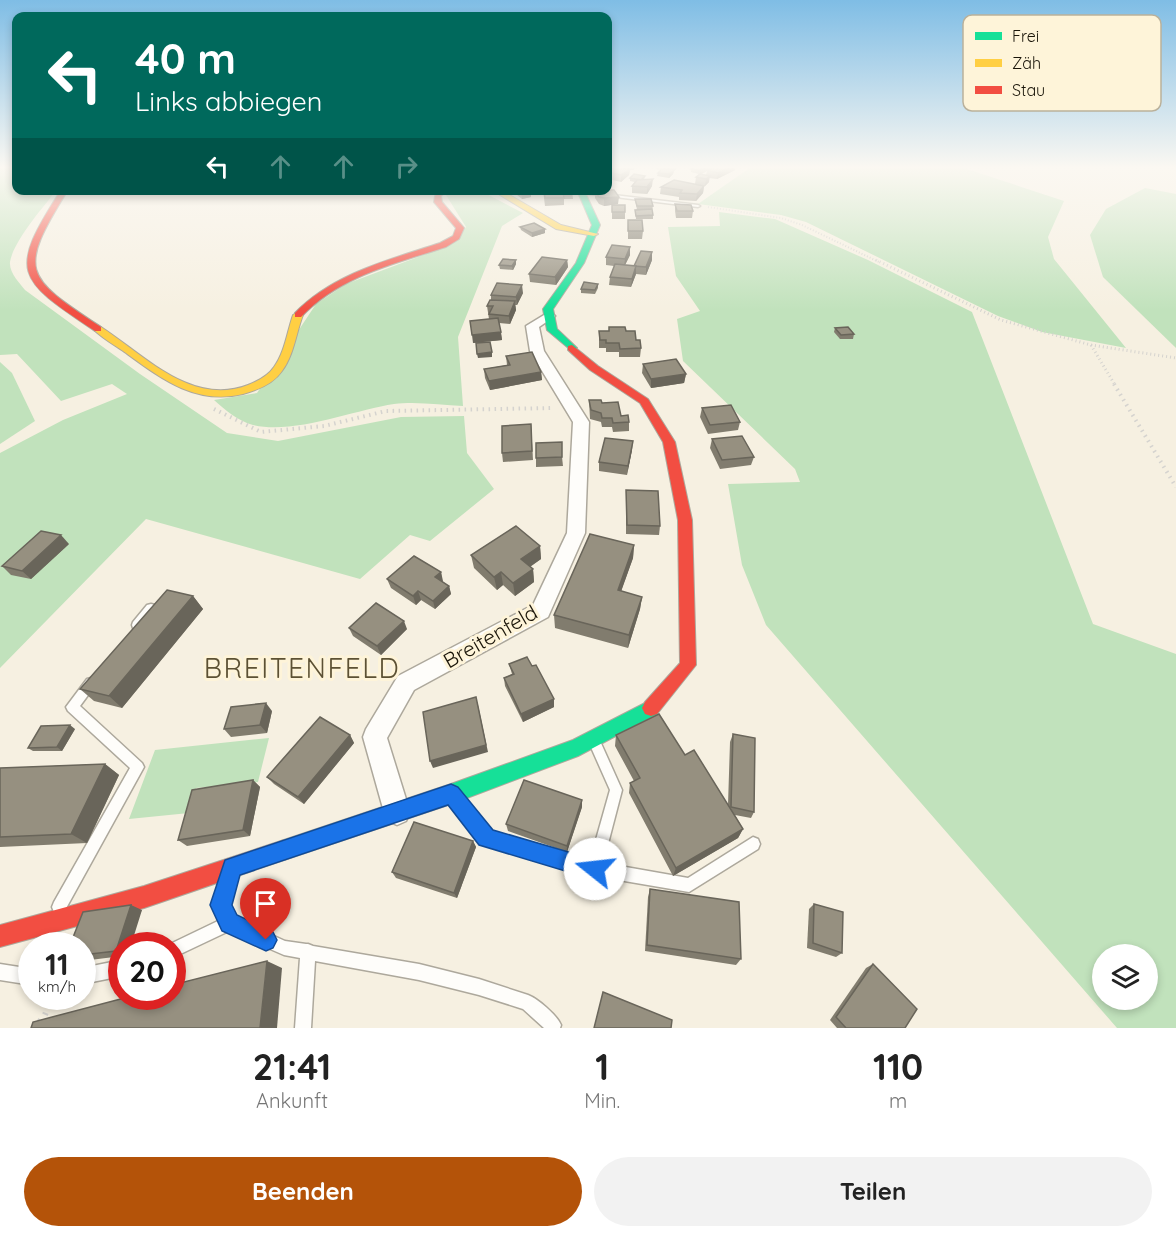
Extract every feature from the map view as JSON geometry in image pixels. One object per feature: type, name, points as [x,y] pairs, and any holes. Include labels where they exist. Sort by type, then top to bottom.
[{"type":"street","points":[[50,215],[34,240],[28,259],[30,276],[42,291],[187,388],[209,395],[232,394],[260,385],[278,373],[298,317],[307,305],[324,292],[443,245],[456,237],[460,228],[449,215]]},
{"type":"street","points":[[538,215],[559,227],[594,234]]},
{"type":"street","points":[[0,936],[144,897],[451,794],[594,739],[649,710],[688,665],[685,520],[669,442],[644,401],[594,368],[552,330],[549,316],[548,309],[580,263],[594,234],[596,219],[594,215]]},
{"type":"street","name":"Breitenfeld","points":[[397,812],[375,737],[406,683],[541,611],[576,533],[581,422],[537,351],[532,326],[549,316]]},
{"type":"lane","points":[[129,635],[151,608]]},
{"type":"lane","points":[[50,922],[138,767],[72,707],[101,671]]},
{"type":"lane","points":[[594,739],[616,790],[595,869]]},
{"type":"lane","points":[[451,794],[486,838],[595,869],[689,885],[753,844]]},
{"type":"lane","points":[[232,867],[221,905],[229,923],[284,948],[419,972],[479,987],[528,1003],[553,1025]]},
{"type":"lane","points":[[186,944],[229,923]]},
{"type":"lane","points":[[303,1028],[308,951]]},
{"type":"lane","points":[[0,972],[18,975]]},
{"type":"path","points":[[761,215],[782,218],[1000,320],[1091,345],[1176,358]]},
{"type":"path","points":[[1091,345],[1176,488]]},
{"type":"path","points":[[213,408],[261,432],[324,426],[386,411],[572,407]]},
{"type":"path","points":[[33,1028],[44,1017],[47,1010]]},
{"type":"green space","points":[[0,215],[37,215],[17,245],[10,262],[11,270],[25,290],[140,374],[227,433],[278,441],[401,417],[464,416],[467,453],[494,489],[430,541],[410,535],[360,579],[146,519],[0,668],[0,453],[63,420],[127,394],[112,384],[61,401],[17,354],[0,355]]},
{"type":"green space","points":[[458,215],[520,215],[502,226],[458,337],[463,406],[402,403],[305,424],[269,427],[242,421],[214,400],[257,393],[316,304],[346,284],[450,245],[466,227]]},
{"type":"green space","points":[[719,215],[743,215],[775,219],[868,260],[972,312],[1093,624],[1176,654],[1176,1028],[1117,1028],[1101,1010],[1158,1010],[1158,944],[1092,944],[1092,999],[766,625],[742,565],[728,484],[800,482],[795,469],[683,361],[677,319],[700,311],[676,276],[668,227],[720,226]]},
{"type":"green space","points":[[781,215],[1058,215],[1048,237],[1054,259],[1126,348],[1042,332],[998,316],[806,222]]},
{"type":"green space","points":[[1102,215],[1176,215],[1176,348],[1103,277],[1090,235]]},
{"type":"green space","points":[[0,362],[12,373],[35,421],[0,444]]},
{"type":"green space","points":[[269,738],[258,782],[196,788],[189,813],[129,819],[155,750]]},
{"type":"building","points":[[628,220],[642,220],[643,231],[628,231]]},
{"type":"building","points":[[534,223],[545,229],[532,233],[520,227]]},
{"type":"building","points":[[612,245],[630,247],[625,259],[606,257]]},
{"type":"building","points":[[641,251],[652,252],[646,267],[634,266]]},
{"type":"building","points":[[542,257],[567,260],[555,277],[529,274]]},
{"type":"building","points":[[503,259],[516,260],[512,266],[499,265]]},
{"type":"building","points":[[615,264],[636,266],[632,279],[610,277]]},
{"type":"building","points":[[584,282],[598,284],[595,290],[581,289]]},
{"type":"building","points":[[497,283],[522,285],[516,297],[491,295]]},
{"type":"building","points":[[490,300],[515,301],[509,316],[489,314],[493,306],[487,306]]},
{"type":"building","points":[[498,318],[501,332],[472,335],[470,321]]},
{"type":"building","points":[[609,327],[625,327],[626,331],[635,331],[636,340],[640,340],[641,348],[620,349],[619,343],[606,343],[606,340],[600,340],[599,331],[609,331]]},
{"type":"building","points":[[848,327],[854,334],[841,335],[835,328]]},
{"type":"building","points":[[490,342],[492,352],[477,354],[476,343]]},
{"type":"building","points":[[532,352],[541,372],[489,381],[484,369],[510,365],[506,356]]},
{"type":"building","points":[[676,359],[686,374],[651,379],[643,364]]},
{"type":"building","points":[[589,400],[601,400],[602,403],[618,402],[621,416],[628,415],[629,422],[613,423],[612,418],[602,418],[601,413],[591,410]]},
{"type":"building","points":[[731,405],[740,422],[710,425],[702,408]]},
{"type":"building","points":[[531,424],[532,451],[502,453],[502,426]]},
{"type":"building","points":[[742,436],[754,457],[722,460],[712,439]]},
{"type":"building","points":[[605,438],[633,441],[628,466],[599,462]]},
{"type":"building","points":[[562,442],[562,457],[536,458],[536,443]]},
{"type":"building","points":[[626,490],[658,491],[660,526],[627,525]]},
{"type":"building","points":[[516,526],[540,546],[521,559],[533,569],[513,583],[501,572],[494,577],[471,555]]},
{"type":"building","points":[[41,531],[61,535],[22,571],[2,566]]},
{"type":"building","points":[[590,534],[634,545],[618,590],[642,597],[629,635],[554,615]]},
{"type":"building","points":[[414,556],[441,572],[435,577],[449,586],[433,601],[418,591],[413,596],[387,579]]},
{"type":"building","points":[[167,590],[193,596],[109,696],[80,689]]},
{"type":"building","points":[[376,603],[404,621],[377,646],[349,628]]},
{"type":"building","points":[[527,657],[532,666],[536,665],[554,699],[521,714],[504,678],[514,674],[509,664]]},
{"type":"building","points":[[476,697],[486,745],[430,761],[423,712]]},
{"type":"building","points":[[266,703],[260,725],[224,729],[231,707]]},
{"type":"building","points":[[659,714],[685,755],[694,750],[743,829],[676,868],[630,783],[640,778],[616,735]]},
{"type":"building","points":[[320,717],[350,735],[298,797],[267,777]]},
{"type":"building","points":[[70,725],[57,747],[28,748],[41,726]]},
{"type":"building","points":[[733,734],[755,738],[754,812],[731,807]]},
{"type":"building","points":[[105,764],[71,834],[0,837],[0,768]]},
{"type":"building","points":[[253,780],[243,830],[178,840],[192,790]]},
{"type":"building","points":[[524,780],[582,800],[567,846],[506,824]]},
{"type":"building","points":[[414,822],[473,841],[454,893],[392,872]]},
{"type":"building","points":[[650,889],[739,902],[741,959],[647,945]]},
{"type":"building","points":[[814,904],[843,912],[842,953],[813,943]]},
{"type":"building","points":[[131,905],[122,932],[108,932],[108,952],[96,953],[96,932],[75,932],[83,912]]},
{"type":"building","points":[[267,961],[260,1028],[31,1028],[33,1022],[79,1010],[96,1010],[96,1005],[108,1002],[108,1010],[186,1010],[186,981]]},
{"type":"building","points":[[873,964],[917,1009],[905,1028],[846,1028],[836,1017]]},
{"type":"building","points":[[603,992],[672,1020],[671,1028],[594,1028]]},
{"type":"traffic: fast","points":[[572,348],[552,330],[548,309],[580,263],[596,225],[591,215]]},
{"type":"traffic: fast","points":[[284,850],[451,794],[578,747],[651,708]]},
{"type":"traffic: slow","points":[[538,215],[559,227],[594,234]]},
{"type":"traffic: slow","points":[[98,329],[186,388],[197,392],[222,394],[247,390],[259,385],[277,371],[284,358],[298,315]]},
{"type":"traffic: jam","points":[[49,215],[30,257],[31,271],[38,284],[52,297],[98,329]]},
{"type":"traffic: jam","points":[[298,315],[311,301],[345,280],[443,245],[456,237],[460,228],[449,215]]},
{"type":"traffic: jam","points":[[572,348],[594,368],[644,401],[669,442],[685,520],[688,665],[651,708]]},
{"type":"traffic: jam","points":[[0,936],[144,897],[284,850]]},
{"type":"district","name":"BREITENFELD","points":[[302,667]]},
{"type":"route","points":[[266,940],[229,923],[221,905],[232,867],[451,794],[486,838],[595,869]]}]
